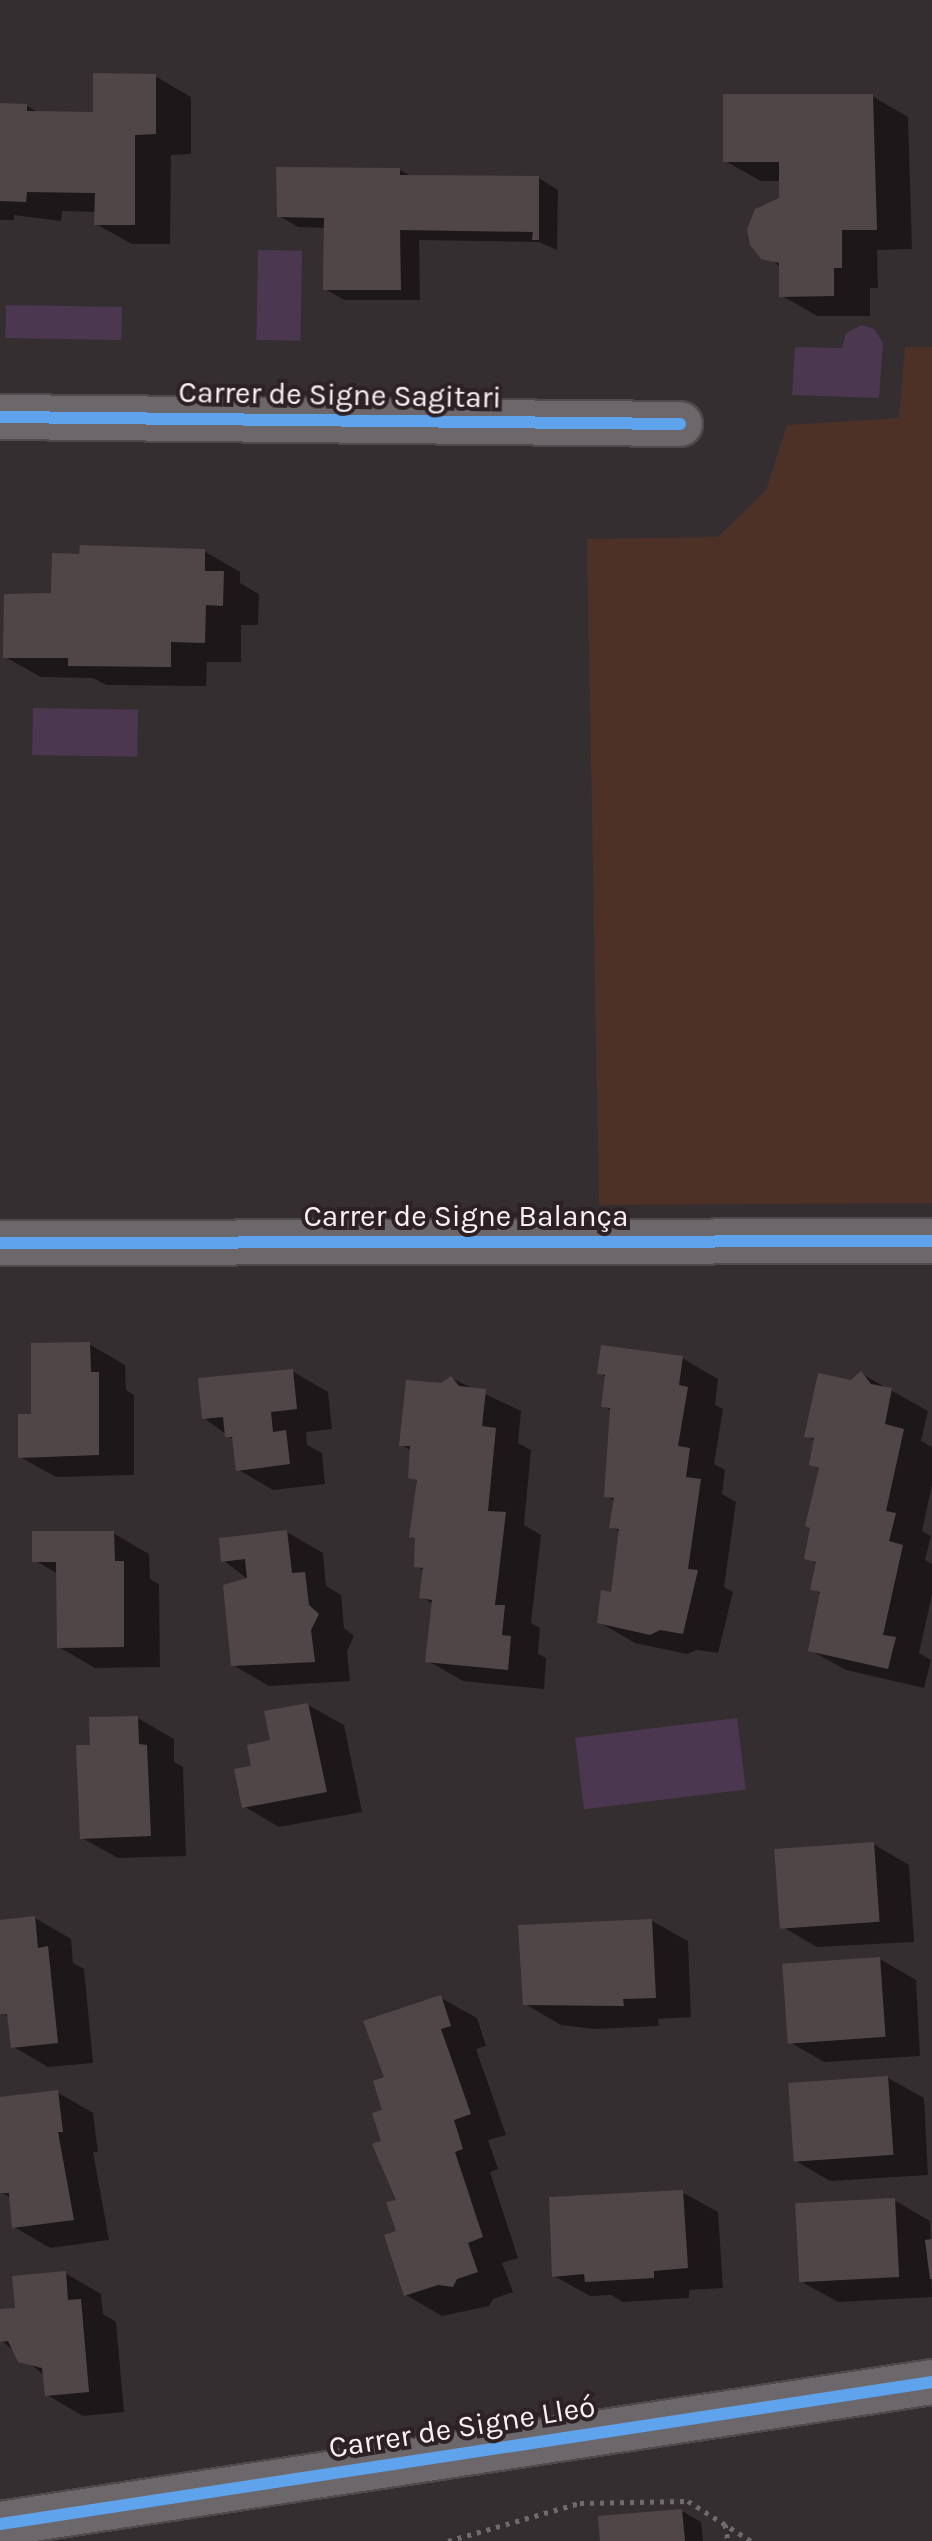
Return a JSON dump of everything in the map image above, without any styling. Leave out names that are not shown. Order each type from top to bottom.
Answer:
[{"type":"street","name":"Carrer de Signe Sagitari","points":[[0,417],[680,424]]},
{"type":"street","name":"Carrer de Signe Balança","points":[[0,1243],[928,1241]]},
{"type":"street","name":"Carrer de Signe Lleó","points":[[0,2524],[932,2382]]},
{"type":"path","points":[[448,2541],[580,2503],[688,2501],[751,2541]]},
{"type":"path","points":[[725,2523],[728,2541]]},
{"type":"shaded area","points":[[258,250],[302,251],[300,341],[256,340]]},
{"type":"shaded area","points":[[6,305],[122,307],[121,340],[5,338]]},
{"type":"shaded area","points":[[862,325],[874,329],[883,343],[879,398],[792,395],[795,347],[842,348],[846,333]]},
{"type":"shaded area","points":[[905,347],[932,347],[932,1203],[599,1205],[587,539],[718,537],[766,490],[787,425],[899,418]]},
{"type":"shaded area","points":[[33,708],[138,710],[137,757],[32,755]]},
{"type":"shaded area","points":[[737,1718],[746,1789],[584,1809],[575,1738]]},
{"type":"building","points":[[93,73],[156,74],[156,134],[135,135],[135,225],[94,225],[95,193],[27,192],[26,202],[0,201],[0,103],[27,104],[27,111],[93,112]]},
{"type":"building","points":[[723,94],[873,94],[877,230],[842,230],[842,268],[834,268],[834,296],[779,297],[779,263],[761,259],[750,245],[747,229],[755,209],[779,198],[779,162],[723,162]]},
{"type":"building","points":[[276,167],[400,168],[400,175],[539,176],[539,240],[532,240],[533,232],[400,230],[401,290],[323,290],[324,218],[277,217]]},
{"type":"building","points":[[80,545],[205,549],[205,571],[224,571],[223,606],[206,605],[205,643],[171,642],[171,667],[68,666],[68,658],[3,658],[4,594],[51,593],[52,553],[79,554]]},
{"type":"building","points":[[90,1342],[91,1372],[99,1372],[99,1455],[18,1458],[18,1414],[31,1414],[31,1343]]},
{"type":"building","points":[[601,1345],[683,1356],[679,1385],[688,1387],[678,1446],[690,1448],[686,1477],[701,1479],[688,1569],[698,1570],[683,1634],[660,1630],[650,1635],[597,1623],[601,1590],[611,1592],[619,1529],[609,1528],[614,1498],[604,1497],[610,1408],[601,1407],[605,1375],[597,1374]]},
{"type":"building","points":[[293,1369],[297,1409],[271,1412],[273,1432],[286,1430],[290,1464],[236,1471],[232,1437],[225,1437],[223,1417],[202,1419],[198,1378]]},
{"type":"building","points":[[861,1371],[871,1384],[892,1388],[885,1424],[904,1429],[886,1511],[896,1513],[889,1541],[903,1545],[883,1635],[896,1637],[888,1669],[808,1651],[820,1592],[810,1590],[816,1562],[804,1559],[810,1528],[805,1526],[819,1468],[809,1465],[814,1438],[804,1437],[818,1373],[851,1380]]},
{"type":"building","points":[[451,1376],[459,1386],[486,1389],[482,1426],[496,1428],[488,1511],[506,1512],[495,1605],[505,1605],[502,1635],[511,1636],[508,1670],[425,1662],[432,1600],[419,1598],[423,1568],[414,1567],[415,1538],[409,1537],[417,1480],[408,1478],[410,1446],[399,1446],[406,1380],[441,1383]]},
{"type":"building","points":[[287,1530],[292,1573],[305,1572],[309,1605],[319,1614],[311,1630],[315,1662],[231,1666],[223,1585],[247,1578],[245,1559],[221,1562],[219,1538]]},
{"type":"building","points":[[32,1531],[114,1531],[115,1561],[124,1561],[124,1647],[57,1648],[56,1562],[32,1562]]},
{"type":"building","points":[[308,1703],[327,1792],[242,1808],[234,1769],[251,1766],[247,1745],[270,1740],[264,1711]]},
{"type":"building","points":[[138,1716],[139,1744],[147,1745],[151,1836],[80,1839],[76,1745],[90,1745],[89,1717]]},
{"type":"building","points":[[874,1842],[880,1922],[780,1929],[774,1849]]},
{"type":"building","points":[[35,1916],[38,1948],[48,1946],[58,2043],[11,2048],[7,2014],[0,2014],[0,1920]]},
{"type":"building","points":[[652,1919],[656,1998],[623,1999],[624,2006],[523,2005],[518,1925]]},
{"type":"building","points":[[880,1957],[886,2037],[788,2044],[782,1964]]},
{"type":"building","points":[[441,1995],[451,2026],[441,2029],[471,2114],[454,2120],[463,2149],[455,2152],[483,2237],[468,2243],[478,2272],[457,2279],[453,2287],[438,2285],[404,2296],[384,2235],[396,2231],[386,2202],[396,2200],[372,2144],[381,2141],[372,2113],[382,2110],[373,2081],[384,2077],[363,2021]]},
{"type":"building","points":[[888,2076],[894,2155],[794,2162],[788,2083]]},
{"type":"building","points":[[58,2090],[63,2132],[58,2132],[74,2220],[12,2228],[9,2193],[0,2193],[0,2097]]},
{"type":"building","points":[[683,2190],[688,2268],[654,2271],[654,2278],[585,2282],[584,2274],[552,2277],[549,2197]]},
{"type":"building","points":[[895,2198],[899,2277],[799,2282],[795,2203]]},
{"type":"building","points":[[932,2239],[932,2279],[930,2279],[925,2240]]},
{"type":"building","points":[[66,2271],[68,2300],[81,2299],[89,2392],[45,2396],[42,2368],[18,2362],[8,2341],[0,2342],[0,2309],[15,2308],[12,2276]]},
{"type":"building","points":[[682,2509],[685,2541],[600,2541],[598,2516]]},
{"type":"cycle path","points":[[0,417],[680,424]]},
{"type":"cycle path","points":[[0,1243],[932,1241]]},
{"type":"cycle path","points":[[0,2524],[932,2382]]}]
